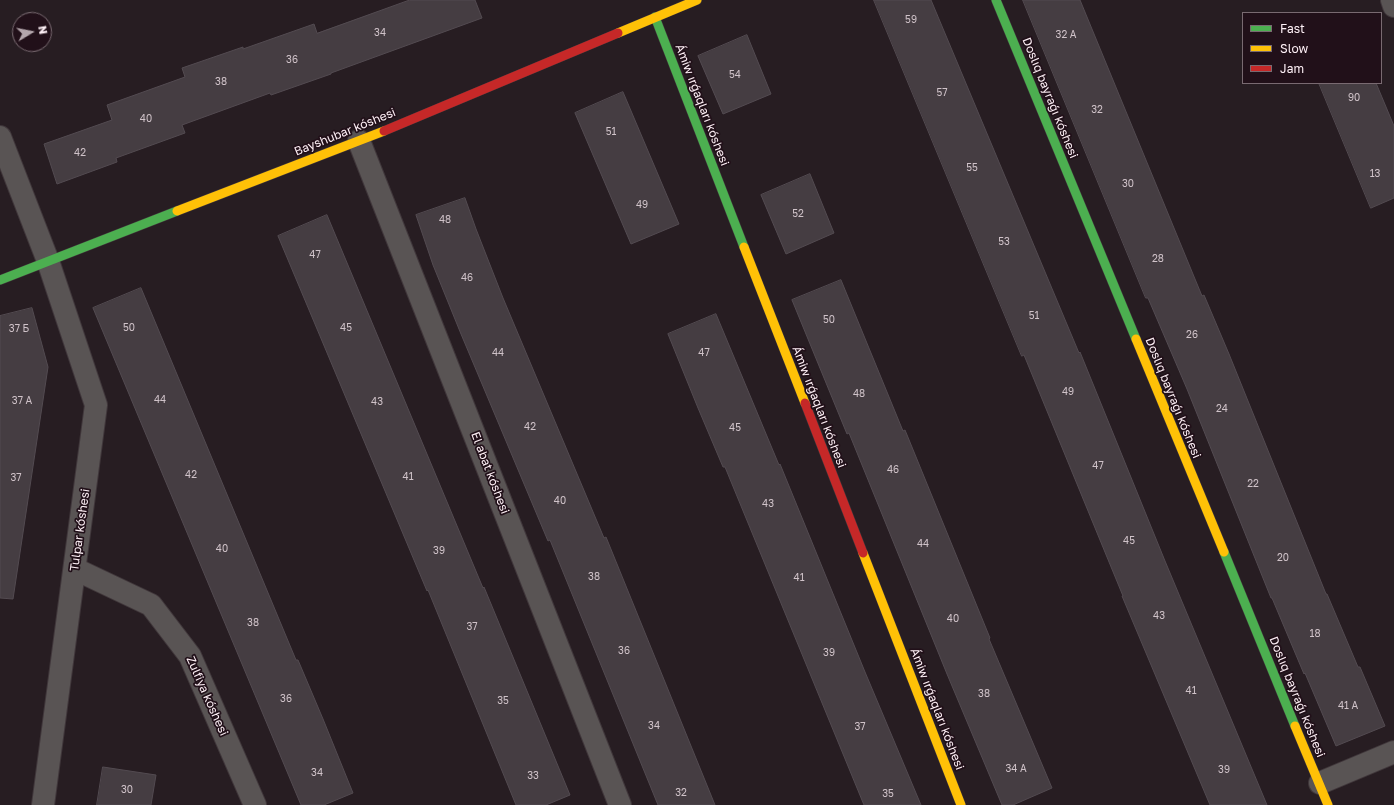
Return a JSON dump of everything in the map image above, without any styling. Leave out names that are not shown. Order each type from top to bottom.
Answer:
[{"type":"street","name":"Bayshubar kóshesi","points":[[0,280],[359,141],[697,0]]},
{"type":"street","name":"Doslıq bayraǵı kóshesi","points":[[996,0],[1328,805]]},
{"type":"street","points":[[1392,0],[1394,6]]},
{"type":"street","name":"Ámiw ırǵaqları kóshesi","points":[[655,17],[961,805]]},
{"type":"street","name":"Tulpar kóshesi","points":[[0,137],[48,261],[96,405],[43,805]]},
{"type":"street","name":"El abat kóshesi","points":[[359,141],[620,805]]},
{"type":"street","name":"Zulfiya kóshesi","points":[[75,569],[151,605],[173,633],[190,656],[255,805]]},
{"type":"street","points":[[1320,783],[1394,752]]},
{"type":"building","points":[[410,0],[475,0],[482,18],[331,74],[271,95],[270,93],[182,125],[185,133],[116,158],[117,162],[57,184],[44,144],[112,120],[107,105],[185,77],[182,68],[243,47],[243,49],[314,24],[317,33]]},
{"type":"building","points":[[874,0],[931,0],[1079,353],[1080,352],[1267,805],[1210,805],[1122,596],[1024,355],[1022,356]]},
{"type":"building","points":[[1023,0],[1080,0],[1202,296],[1204,295],[1229,354],[1326,594],[1358,667],[1360,667],[1385,726],[1336,746],[1271,598],[1187,389],[1148,298],[1146,298]]},
{"type":"building","points":[[747,35],[771,94],[723,114],[698,56]]},
{"type":"building","points":[[1319,84],[1376,84],[1394,126],[1394,198],[1371,208]]},
{"type":"building","points":[[623,92],[679,224],[631,244],[575,113]]},
{"type":"building","points":[[810,174],[834,233],[786,254],[761,195]]},
{"type":"building","points":[[465,198],[503,298],[604,538],[606,537],[715,805],[658,805],[550,540],[548,541],[461,334],[433,265],[416,215]]},
{"type":"building","points":[[327,215],[570,795],[546,805],[516,805],[428,590],[427,591],[278,236]]},
{"type":"building","points":[[841,280],[903,431],[905,430],[990,638],[989,639],[1052,788],[1013,805],[1002,805],[849,433],[847,434],[792,300]]},
{"type":"building","points":[[141,288],[353,793],[324,805],[301,805],[93,308]]},
{"type":"building","points":[[32,308],[48,367],[13,599],[0,598],[0,316]]},
{"type":"building","points":[[716,314],[779,465],[780,464],[921,805],[864,805],[725,467],[723,467],[698,408],[668,334]]},
{"type":"building","points":[[103,767],[156,775],[151,805],[97,805]]},
{"type":"traffic: fast","points":[[996,0],[1136,339]]},
{"type":"traffic: fast","points":[[655,17],[744,247]]},
{"type":"traffic: fast","points":[[0,280],[177,211]]},
{"type":"traffic: fast","points":[[1224,552],[1295,726]]},
{"type":"traffic: slow","points":[[618,33],[697,0]]},
{"type":"traffic: slow","points":[[177,211],[384,131]]},
{"type":"traffic: slow","points":[[744,247],[805,403]]},
{"type":"traffic: slow","points":[[1136,339],[1224,552]]},
{"type":"traffic: slow","points":[[863,553],[961,805]]},
{"type":"traffic: slow","points":[[1295,726],[1328,805]]},
{"type":"traffic: jam","points":[[384,131],[618,33]]},
{"type":"traffic: jam","points":[[805,403],[863,553]]}]
